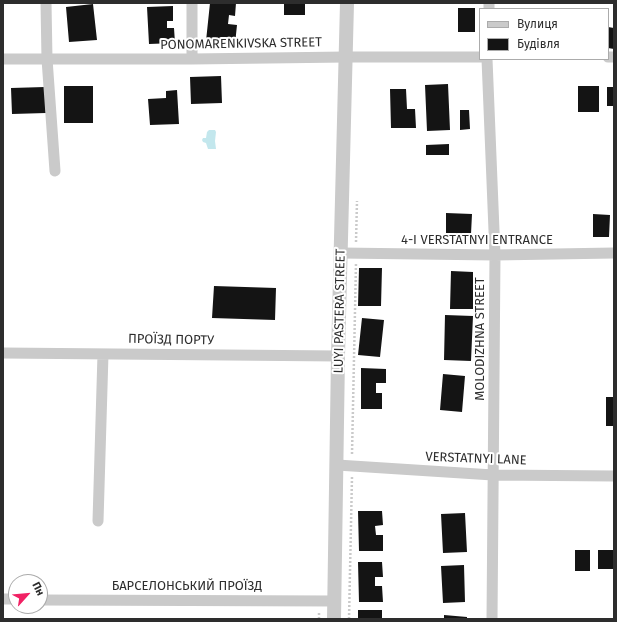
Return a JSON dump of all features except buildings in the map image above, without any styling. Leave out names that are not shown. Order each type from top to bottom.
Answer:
[{"type":"street","points":[[46,3],[47,59],[54,171]]},
{"type":"street","points":[[192,3],[192,59]]},
{"type":"street","name":"LUYI PASTERA STREET","points":[[334,619],[338,356],[347,3]]},
{"type":"street","name":"PONOMARENKIVSKA STREET","points":[[3,59],[479,57]]},
{"type":"street","name":"MOLODIZHNA STREET","points":[[487,60],[495,255],[492,619]]},
{"type":"street","name":"4-I VERSTATNYI ENTRANCE","points":[[341,253],[495,255],[614,253]]},
{"type":"street","name":"ПРОЇЗД ПОРТУ","points":[[3,352],[338,356]]},
{"type":"street","points":[[98,521],[103,354]]},
{"type":"street","name":"VERSTATNYI LANE","points":[[337,465],[494,475],[614,476]]},
{"type":"street","name":"БАРСЕЛОНСЬКИЙ ПРОЇЗД","points":[[48,600],[335,601]]},
{"type":"path","points":[[352,460],[357,198]]},
{"type":"path","points":[[350,619],[352,476]]},
{"type":"water","points":[[209,130],[215,130],[216,132],[216,149],[208,149],[206,143],[202,140],[203,138],[206,138]]}]
